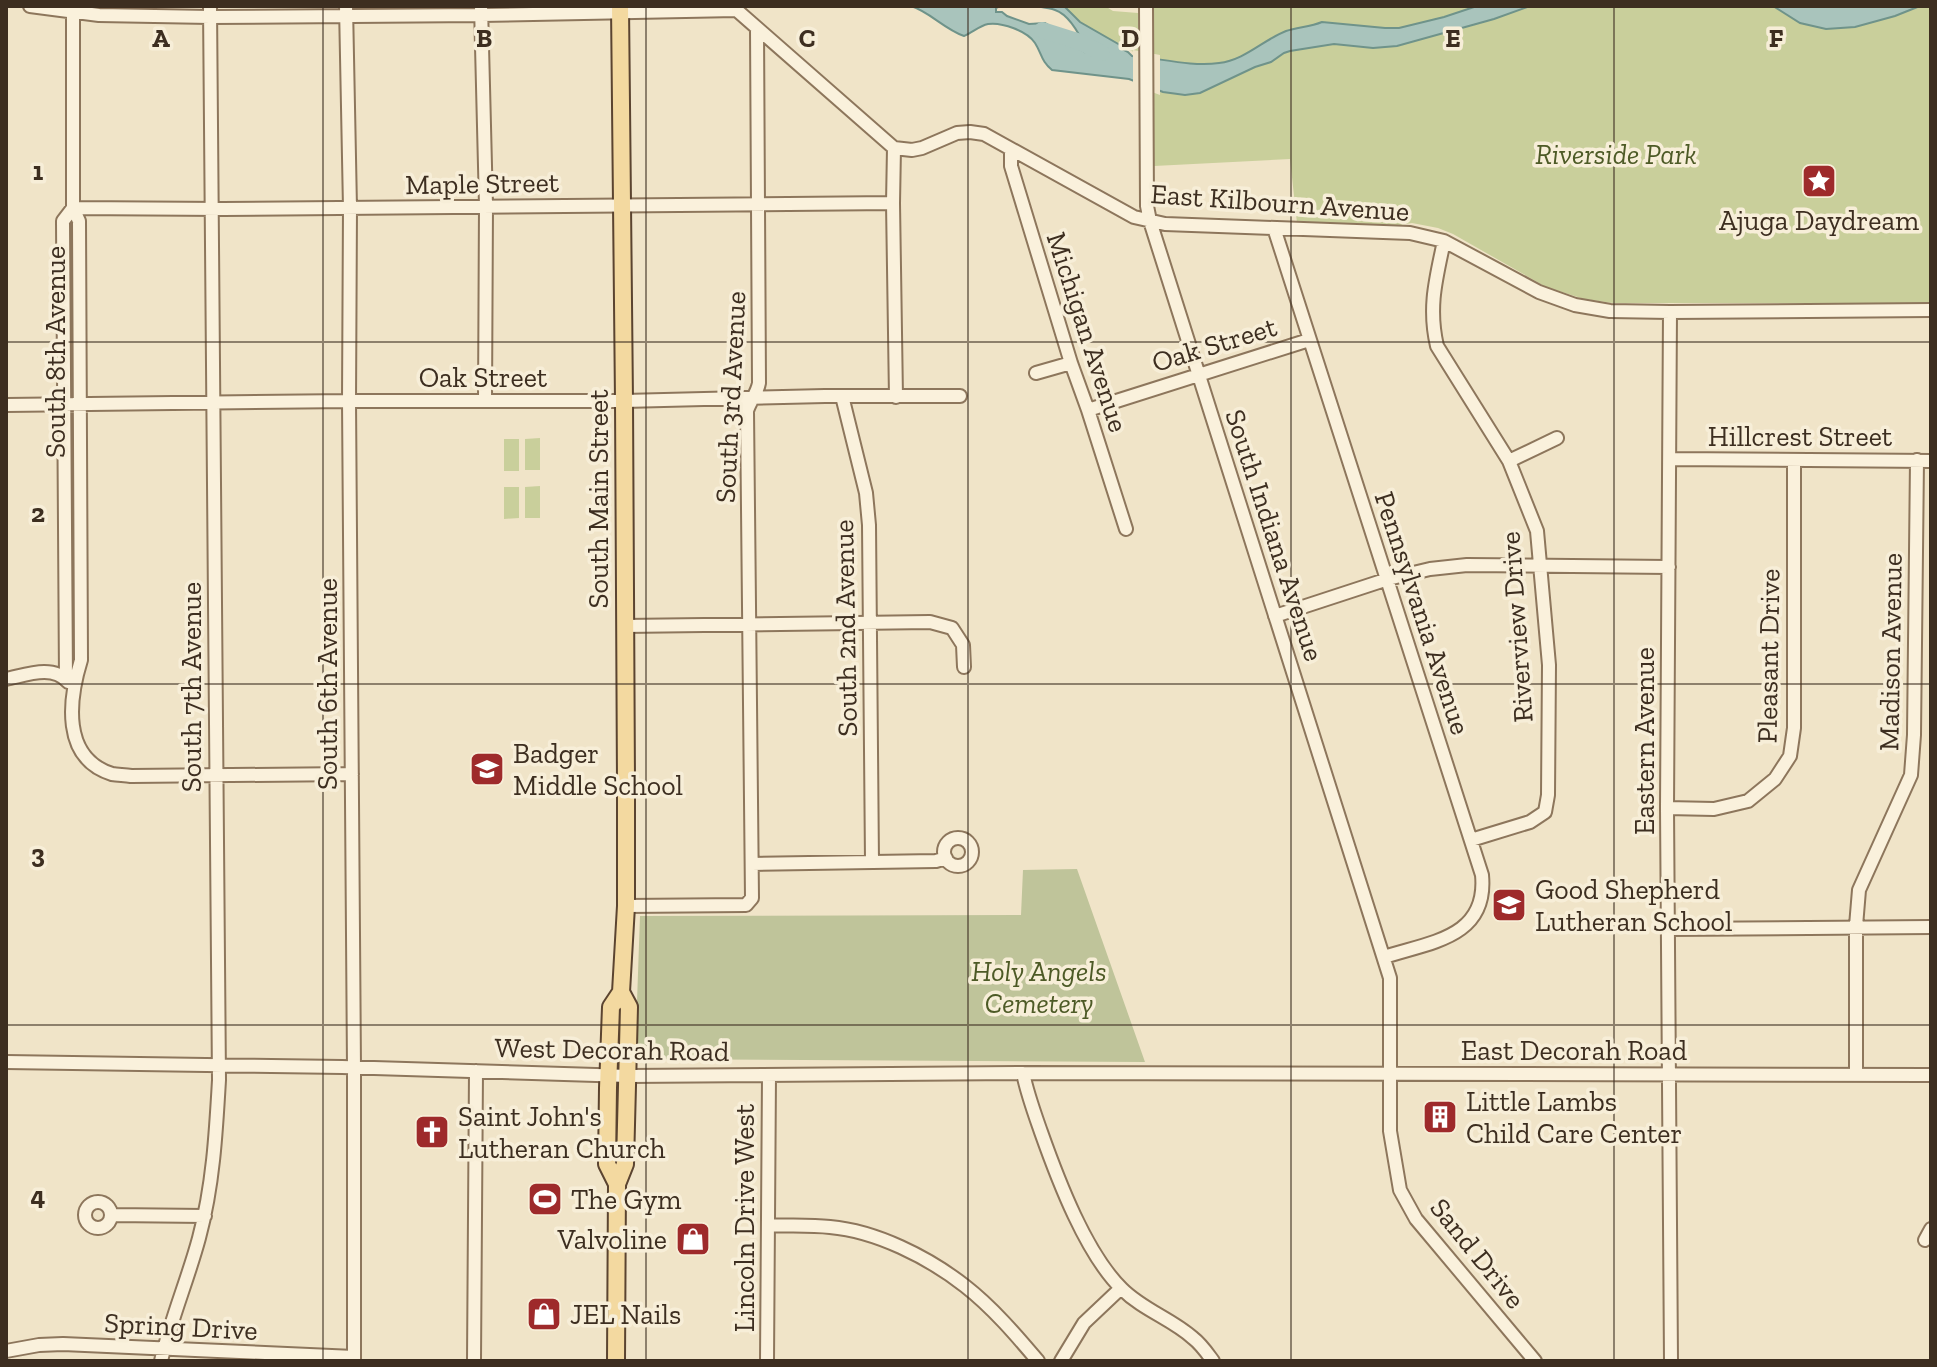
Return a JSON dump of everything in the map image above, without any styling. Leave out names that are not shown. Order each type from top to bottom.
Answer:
[{"type":"main road","name":"South Main Street","points":[[617,1184],[607,1164],[611,1007],[621,992],[626,906],[620,9]]},
{"type":"main road","name":"South Main Street","points":[[616,1361],[617,1184],[625,1164],[629,1007],[621,992]]},
{"type":"street","points":[[30,6],[73,9],[99,15],[210,11],[734,8],[894,148],[896,397]]},
{"type":"street","name":"South Indiana Avenue","points":[[1146,6],[1147,206],[1150,221],[1390,978],[1390,1074]]},
{"type":"street","name":"South 8th Avenue","points":[[70,684],[81,660],[79,221],[73,208],[73,9]]},
{"type":"street","points":[[481,10],[486,206],[485,401]]},
{"type":"street","name":"South 7th Avenue","points":[[163,1355],[205,1216],[216,1131],[210,11]]},
{"type":"street","name":"South 6th Avenue","points":[[346,11],[350,208],[354,1359]]},
{"type":"street","name":"South 3rd Avenue","points":[[626,906],[746,905],[752,898],[747,411],[759,383],[757,29]]},
{"type":"street","name":"East Kilbourn Avenue","points":[[894,148],[922,148],[957,133],[984,134],[1134,217],[1165,224],[1410,233],[1444,241],[1539,292],[1575,305],[1610,311],[1931,310]]},
{"type":"street","name":"Michigan Avenue","points":[[1011,149],[1011,166],[1126,529]]},
{"type":"street","name":"Maple Street","points":[[73,208],[893,203]]},
{"type":"street","name":"South 8th Avenue","points":[[70,684],[67,660],[63,221],[73,208]]},
{"type":"street","name":"Pennsylvania Avenue","points":[[1274,228],[1482,875],[1483,889],[1477,911],[1465,927],[1444,939],[1384,957]]},
{"type":"street","name":"Riverview Drive","points":[[1444,241],[1433,298],[1433,329],[1437,346],[1509,461],[1537,531],[1549,665],[1548,815],[1471,840]]},
{"type":"street","name":"Eastern Avenue","points":[[1670,312],[1667,808],[1671,1361]]},
{"type":"street","name":"Oak Street","points":[[1088,410],[1309,340]]},
{"type":"street","points":[[1036,373],[1071,363]]},
{"type":"street","name":"South 2nd Avenue","points":[[842,396],[866,493],[869,525],[872,862]]},
{"type":"street","name":"Oak Street","points":[[6,405],[960,396]]},
{"type":"street","points":[[1509,461],[1557,438]]},
{"type":"street","name":"Hillcrest Street","points":[[1670,459],[1924,461]]},
{"type":"street","name":"Pleasant Drive","points":[[1667,808],[1714,809],[1748,801],[1775,779],[1790,756],[1794,728],[1794,461]]},
{"type":"street","name":"Madison Avenue","points":[[1856,1074],[1856,926],[1859,890],[1911,775],[1924,461]]},
{"type":"street","points":[[1275,616],[1388,579],[1430,569],[1467,565],[1669,567]]},
{"type":"street","points":[[624,626],[930,622],[952,628],[963,645],[964,667]]},
{"type":"street","points":[[6,679],[55,672],[70,684],[76,740],[94,764],[111,773],[131,776],[352,774]]},
{"type":"street","points":[[752,864],[936,861],[946,858]]},
{"type":"street","points":[[1668,929],[1931,927]]},
{"type":"street","name":"West Decorah Road","points":[[6,1062],[628,1076],[1217,1075]]},
{"type":"street","points":[[474,1361],[476,1071]]},
{"type":"street","points":[[1023,1073],[1028,1096],[1057,1176],[1106,1272],[1152,1313],[1192,1337],[1213,1361]]},
{"type":"street","name":"Sand Drive","points":[[1390,1074],[1390,1131],[1400,1190],[1416,1219],[1535,1361]]},
{"type":"street","name":"East Decorah Road","points":[[1217,1075],[1931,1075]]},
{"type":"street","name":"Lincoln Drive West","points":[[767,1361],[769,1076]]},
{"type":"street","points":[[112,1215],[205,1216]]},
{"type":"street","points":[[768,1225],[832,1227],[885,1240],[923,1259],[965,1285],[1015,1333],[1038,1361]]},
{"type":"street","points":[[1061,1361],[1084,1323],[1121,1288]]},
{"type":"street","name":"Spring Drive","points":[[6,1351],[63,1344],[163,1355],[354,1359]]},
{"type":"green space","points":[[1049,6],[1105,6],[1113,11],[1138,13],[1139,54],[1104,40]]},
{"type":"green space","name":"Riverside Park","points":[[1153,6],[1931,6],[1931,303],[1613,303],[1584,299],[1546,287],[1438,228],[1412,223],[1394,226],[1297,223],[1290,159],[1154,166]]},
{"type":"green space","points":[[540,438],[540,470],[525,470],[525,439]]},
{"type":"green space","points":[[504,439],[519,439],[519,471],[504,471]]},
{"type":"green space","points":[[540,486],[540,518],[525,518],[525,487]]},
{"type":"green space","points":[[504,487],[519,487],[519,518],[504,519]]},
{"type":"green space","name":"Holy Angels Cemetery","points":[[1077,869],[1145,1062],[635,1059],[640,916],[1021,915],[1023,870]]},
{"type":"water","points":[[911,6],[1000,6],[996,12],[1029,24],[1045,23],[1085,52],[1070,21],[1055,10],[1035,6],[1065,7],[1080,22],[1120,45],[1132,56],[1208,64],[1237,58],[1286,31],[1322,22],[1399,28],[1477,6],[1530,6],[1397,46],[1373,48],[1334,44],[1290,51],[1200,93],[1185,95],[1163,92],[1129,79],[1052,70],[1035,43],[1014,28],[988,24],[964,36]]},
{"type":"water","points":[[1773,6],[1920,6],[1855,27],[1826,29],[1800,23]]},
{"type":"pier","points":[[1133,50],[1160,55],[1160,95],[1133,85]]},
{"type":"waterway","points":[[1042,30],[1102,53]]},
{"type":"place","name":"Ajuga Daydream","points":[[1819,181]]},
{"type":"place","name":"Badger Middle School","points":[[487,769]]},
{"type":"place","name":"Good Shepherd Lutheran School","points":[[1509,905]]},
{"type":"place","name":"Little Lambs Child Care Center","points":[[1440,1117]]},
{"type":"place","name":"Saint John's Lutheran Church","points":[[432,1132]]},
{"type":"place","name":"The Gym","points":[[545,1199]]},
{"type":"place","name":"Valvoline","points":[[693,1239]]},
{"type":"place","name":"JEL Nails","points":[[544,1314]]}]
